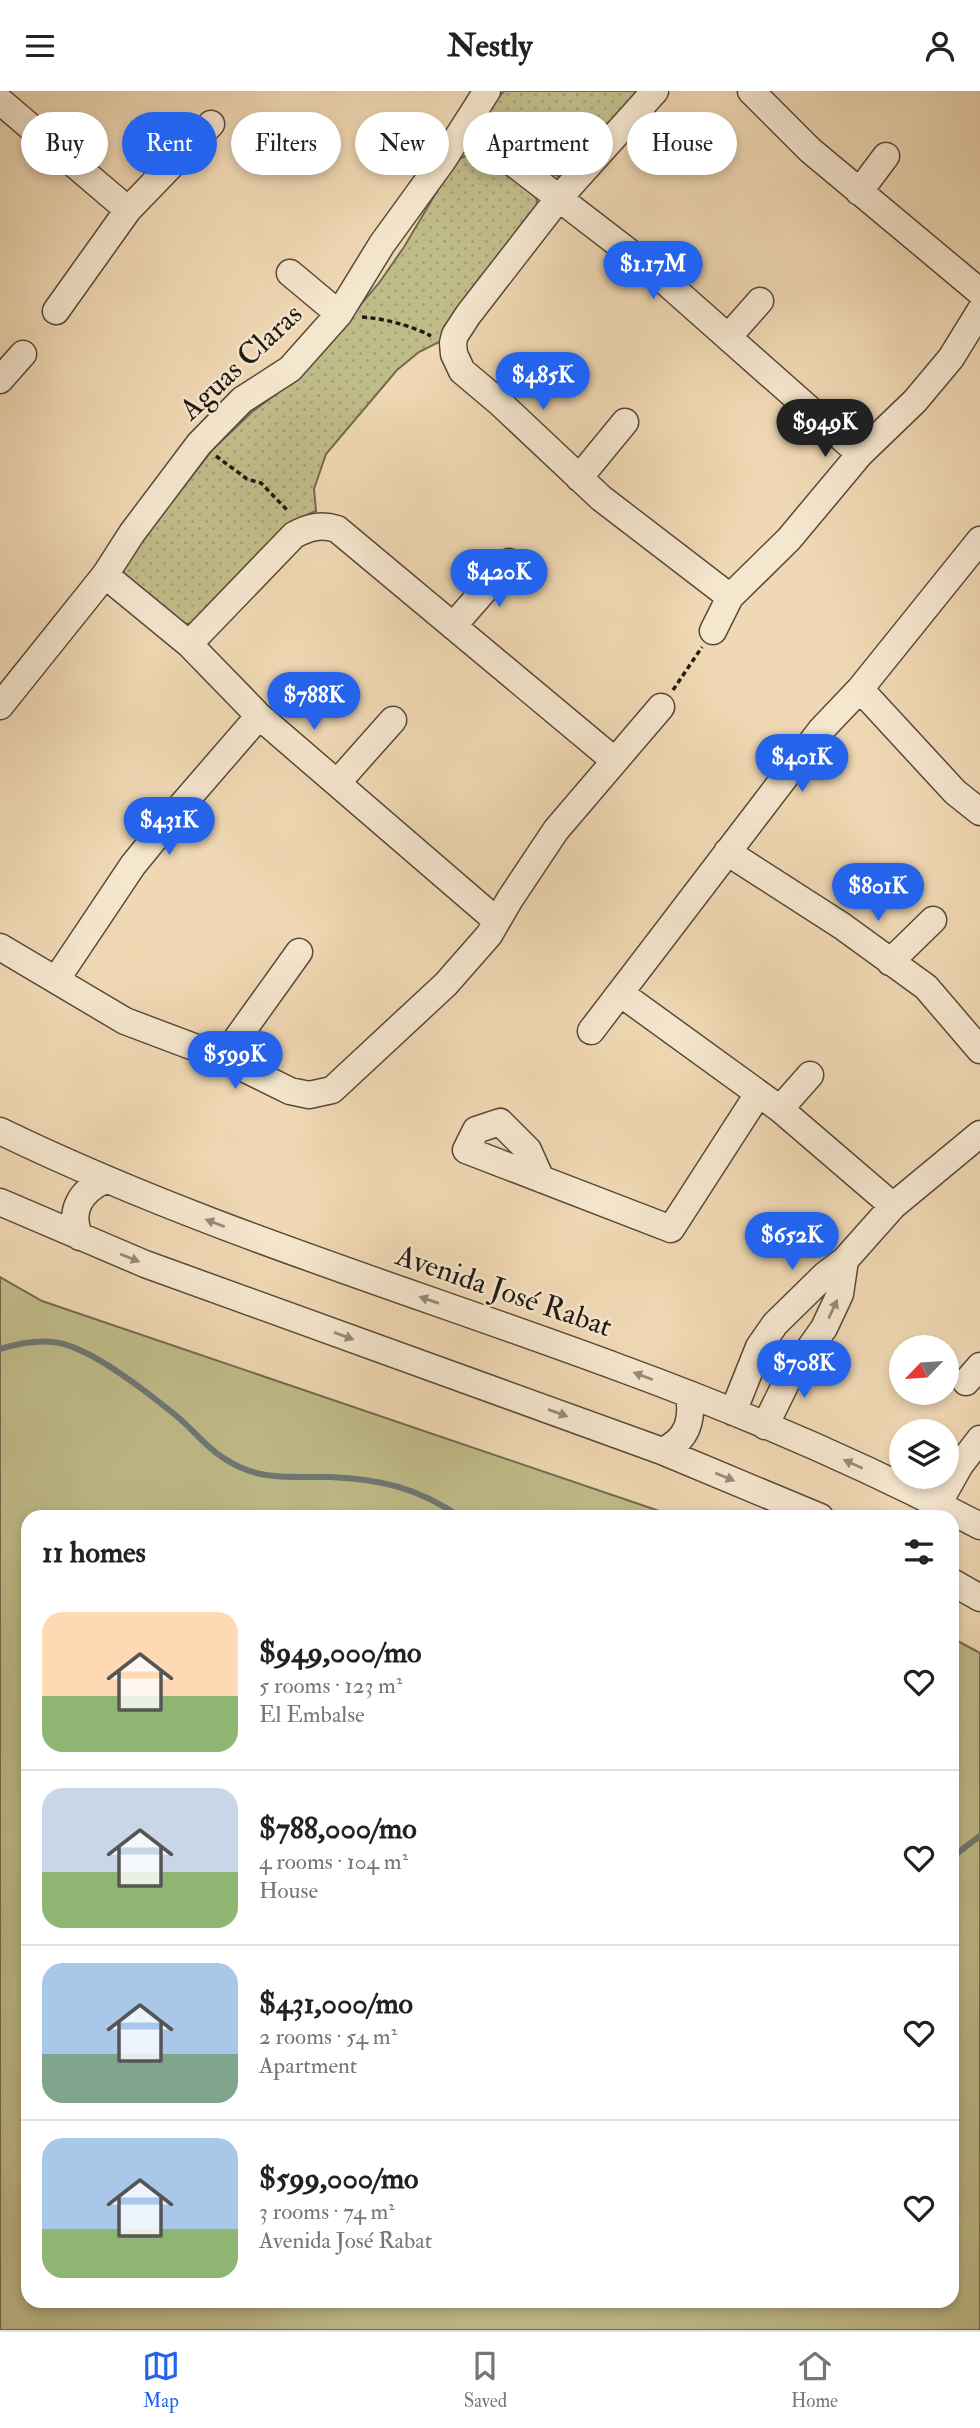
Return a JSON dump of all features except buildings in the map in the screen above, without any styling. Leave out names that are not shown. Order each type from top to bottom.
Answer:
[{"type":"street","name":"Aguas Claras","points":[[474,112],[487,91]]},
{"type":"street","points":[[655,91],[558,199],[468,315],[453,343],[458,365],[468,377],[601,498],[730,597]]},
{"type":"street","points":[[751,91],[810,150],[980,292]]},
{"type":"street","points":[[0,101],[128,210]]},
{"type":"street","name":"Aguas Claras","points":[[0,706],[105,575],[132,533],[199,444],[242,400],[290,369],[339,314],[382,244],[463,129]]},
{"type":"street","points":[[859,192],[886,156]]},
{"type":"street","points":[[57,311],[128,210],[162,175]]},
{"type":"street","points":[[527,175],[651,269],[860,454]]},
{"type":"street","points":[[290,273],[339,314]]},
{"type":"street","points":[[729,336],[760,301]]},
{"type":"street","points":[[713,631],[730,597],[789,539],[860,454],[915,401],[951,358],[980,311]]},
{"type":"street","points":[[0,380],[23,354]]},
{"type":"street","points":[[579,478],[625,422]]},
{"type":"street","points":[[189,644],[294,535],[304,529],[325,525],[337,529],[615,761]]},
{"type":"street","points":[[591,1031],[821,730],[860,688],[979,544]]},
{"type":"street","points":[[453,626],[509,562]]},
{"type":"street","points":[[105,575],[189,644],[259,716],[497,921]]},
{"type":"street","points":[[860,688],[956,792],[980,812]]},
{"type":"street","points":[[0,947],[125,1021],[223,1058],[290,1091],[309,1095],[332,1090],[446,983],[489,935],[556,830],[661,707]]},
{"type":"street","points":[[56,980],[133,865],[181,804],[259,716]]},
{"type":"street","points":[[337,783],[394,720]]},
{"type":"street","points":[[727,852],[842,926],[926,987],[980,1050]]},
{"type":"street","points":[[890,962],[933,920]]},
{"type":"street","points":[[223,1058],[299,952]]},
{"type":"street","points":[[620,993],[780,1109],[893,1206]]},
{"type":"street","points":[[780,1109],[810,1075]]},
{"type":"street","points":[[541,1179],[671,1229],[758,1094]]},
{"type":"street","name":"Avenida José Rabat","points":[[0,1131],[105,1180],[241,1233],[689,1394],[876,1474],[949,1510]]},
{"type":"street","points":[[733,1412],[759,1347],[775,1324],[806,1291],[845,1260],[893,1206],[974,1147]]},
{"type":"street","points":[[80,1237],[75,1220],[78,1202],[90,1188],[105,1180]]},
{"type":"street","points":[[0,1202],[198,1284],[662,1451],[803,1510]]},
{"type":"street","points":[[765,1426],[788,1379],[824,1328],[840,1294],[845,1260]]},
{"type":"street","points":[[662,1451],[676,1444],[689,1426],[689,1394]]},
{"type":"street","points":[[938,1504],[960,1465],[980,1439]]},
{"type":"street","name":"Avenida José Rabat","points":[[959,1516],[980,1527]]},
{"type":"street","points":[[959,1586],[980,1598]]},
{"type":"path","points":[[339,314],[405,325],[453,343]]},
{"type":"path","points":[[199,444],[247,479],[261,483],[304,529]]},
{"type":"path","points":[[661,707],[713,631]]},
{"type":"shaded area","points":[[504,91],[649,91],[613,126],[613,112],[489,112]]},
{"type":"shaded area","points":[[463,157],[463,175],[514,175],[536,192],[538,219],[449,337],[419,352],[397,370],[326,454],[314,489],[316,511],[300,519],[268,544],[197,622],[181,625],[123,573],[129,557],[213,449],[252,412],[300,376],[379,283],[449,175],[455,161]]},
{"type":"shaded area","points":[[0,1277],[42,1301],[656,1510],[21,1510],[21,2308],[959,2308],[959,1642],[980,1653],[980,2330],[0,2330]]},
{"type":"waterway","points":[[0,1349],[26,1343],[52,1342],[83,1351],[119,1372],[152,1397],[216,1453],[248,1471],[274,1476],[348,1478],[382,1483],[414,1492],[450,1510]]},
{"type":"waterway","points":[[959,1852],[980,1836]]}]
